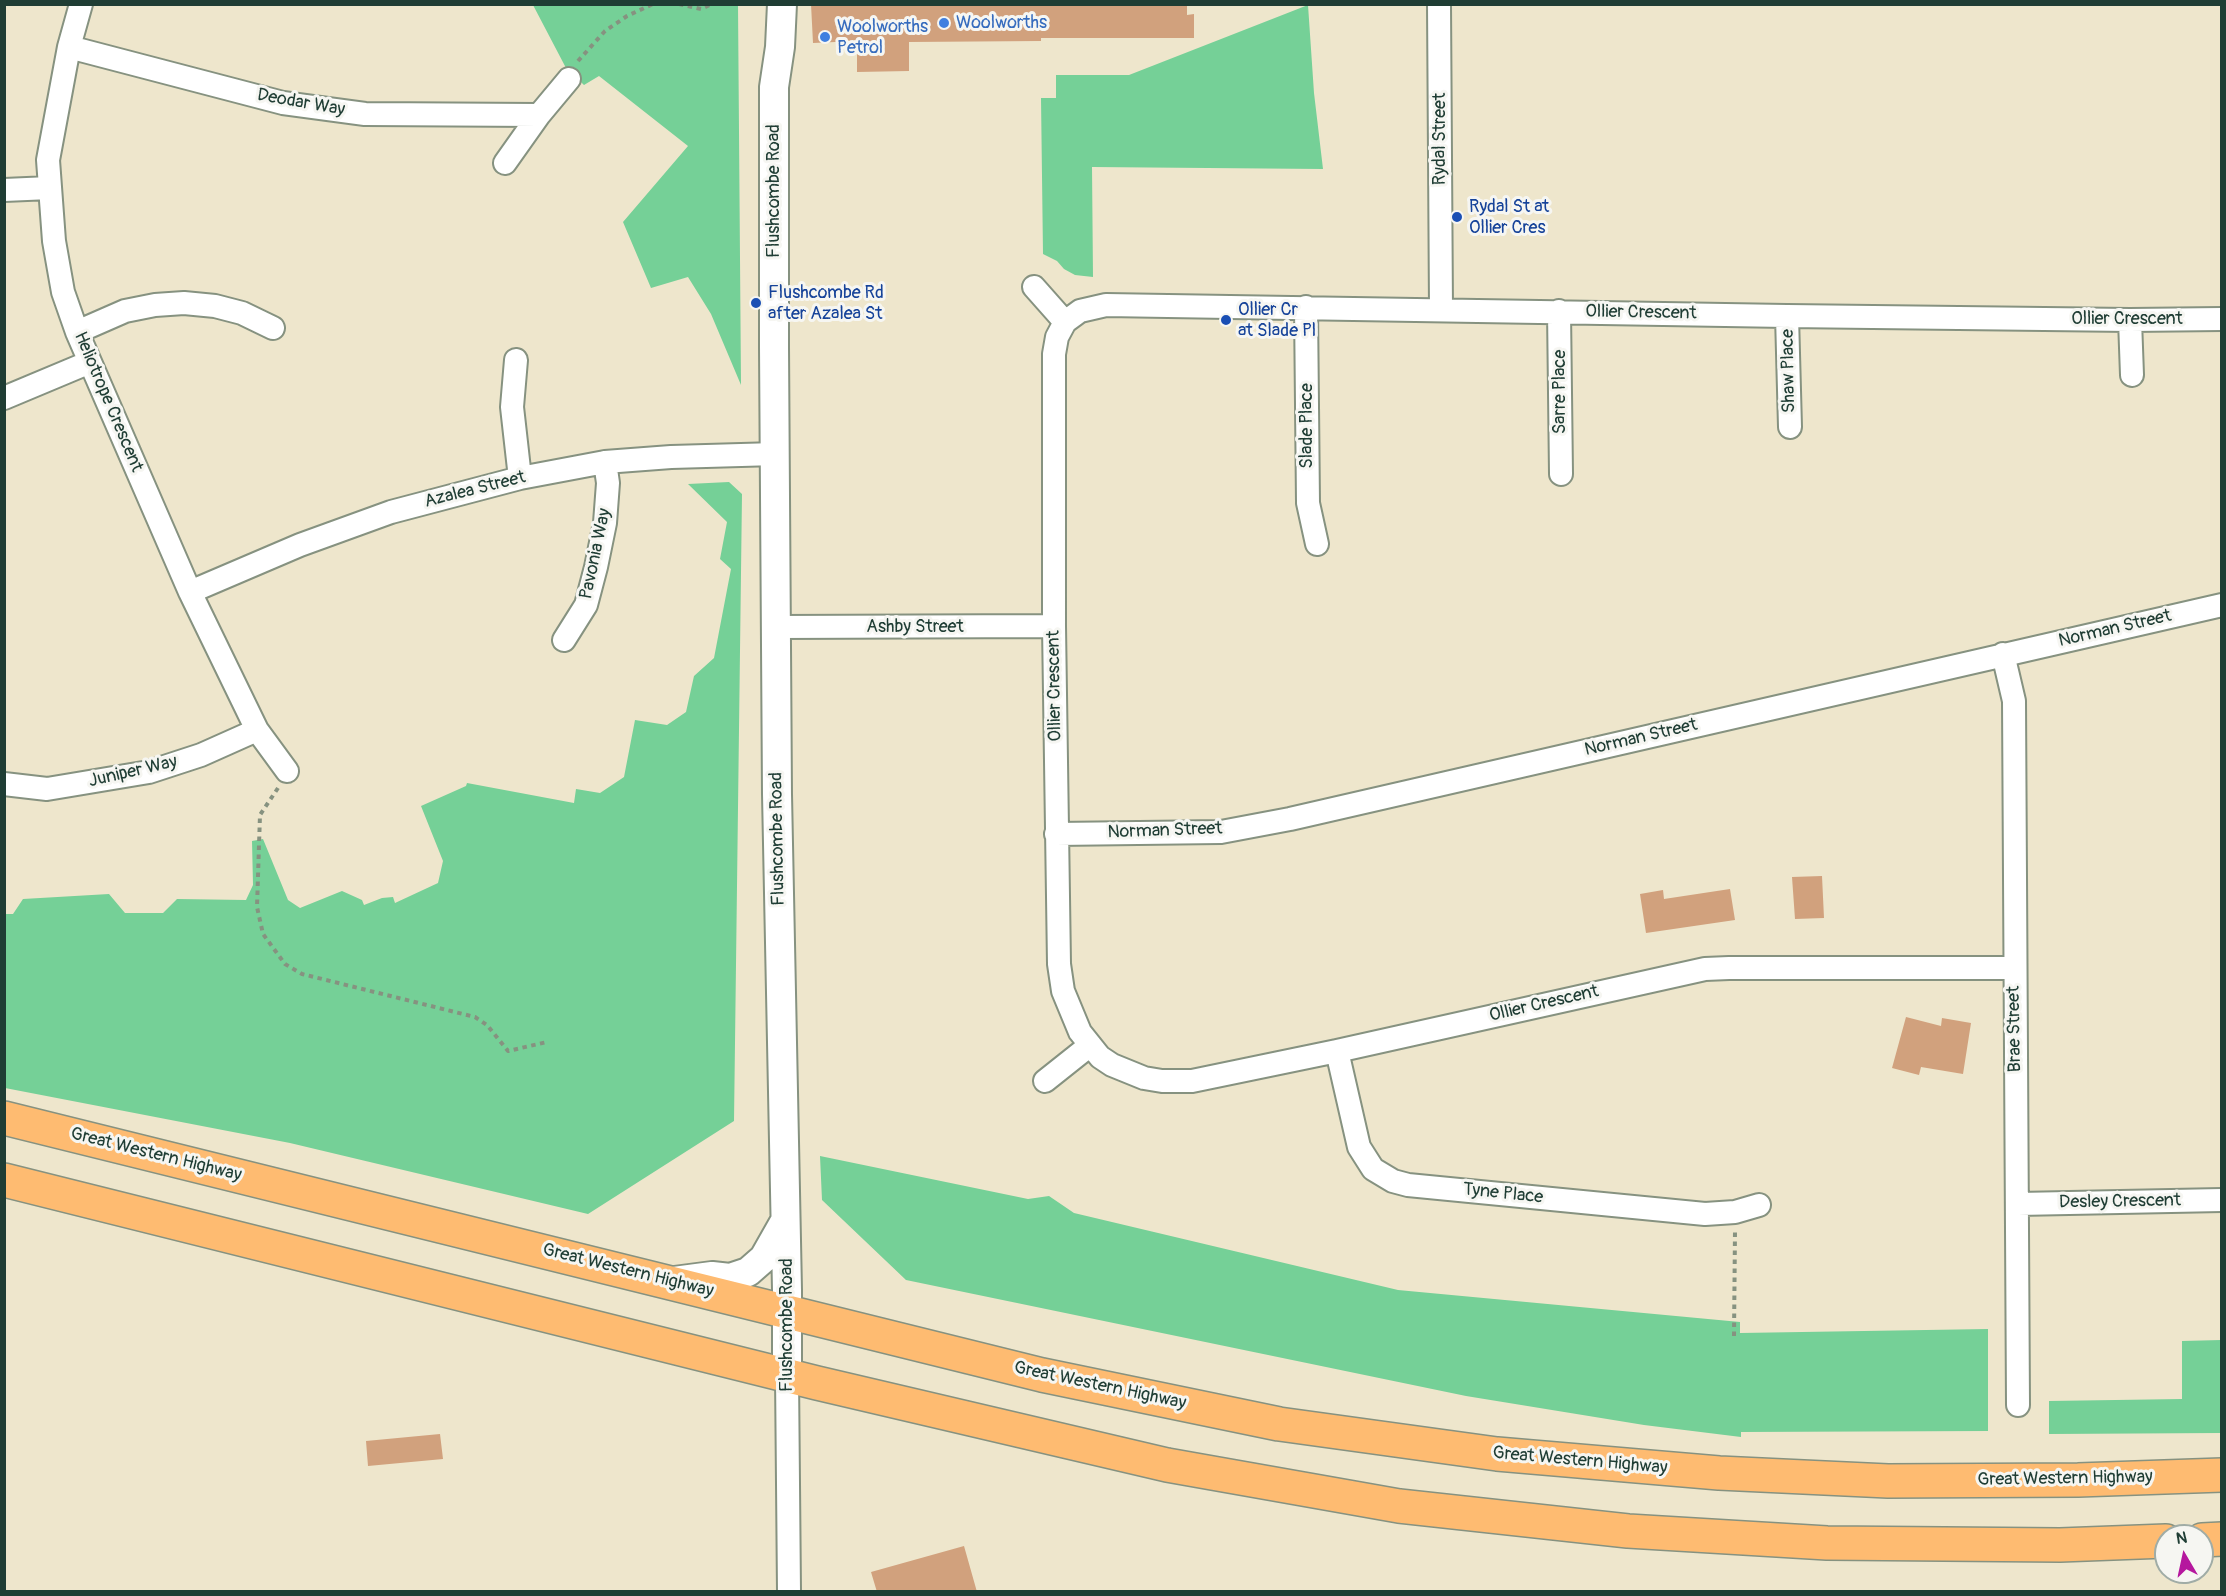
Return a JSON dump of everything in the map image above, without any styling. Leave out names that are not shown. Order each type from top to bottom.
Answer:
[{"type":"highway","name":"Great Western Highway","points":[[4,1118],[1042,1375],[1268,1421],[1497,1454],[1719,1473],[1888,1481],[2078,1480],[2222,1475]]},
{"type":"highway","points":[[4,1180],[787,1376],[1167,1466],[1398,1506],[1628,1531],[1827,1543],[2060,1545],[2154,1541]]},
{"type":"street","name":"Heliotrope Crescent","points":[[81,4],[69,47],[48,159],[54,241],[63,292],[77,332],[190,592],[257,730],[287,771]]},
{"type":"street","name":"Flushcombe Road","points":[[764,4],[766,46],[774,87]]},
{"type":"street","name":"Flushcombe Road","points":[[782,4],[780,47],[774,87],[776,627],[786,1219],[789,1592]]},
{"type":"street","name":"Rydal Street","points":[[1439,4],[1441,309]]},
{"type":"street","name":"Deodar Way","points":[[69,47],[283,103],[365,114],[539,115]]},
{"type":"street","points":[[505,163],[539,115],[569,79]]},
{"type":"street","points":[[4,190],[50,188]]},
{"type":"street","points":[[1034,287],[1065,322]]},
{"type":"street","points":[[77,332],[125,311],[155,305],[184,303],[215,306],[242,313],[273,328]]},
{"type":"street","name":"Ollier Crescent","points":[[2014,968],[1706,969],[1205,1078],[1177,1082],[1144,1078],[1112,1065],[1089,1046],[1073,1019],[1060,978],[1054,626],[1054,354],[1057,337],[1065,322],[1080,311],[1106,305],[1787,316],[2222,319]]},
{"type":"street","name":"Slade Place","points":[[1306,308],[1308,503],[1317,544]]},
{"type":"street","name":"Sarre Place","points":[[1559,311],[1561,474]]},
{"type":"street","name":"Shaw Place","points":[[1787,316],[1790,427]]},
{"type":"street","points":[[2130,320],[2132,375]]},
{"type":"street","points":[[516,360],[512,406],[520,478]]},
{"type":"street","points":[[4,398],[90,362]]},
{"type":"street","name":"Azalea Street","points":[[190,592],[300,545],[391,512],[520,478],[605,462],[776,454]]},
{"type":"street","name":"Pavonia Way","points":[[564,640],[586,605],[596,567],[605,523],[608,483],[605,462]]},
{"type":"street","name":"Norman Street","points":[[1056,834],[1221,832],[1290,819],[2222,605]]},
{"type":"street","name":"Ashby Street","points":[[776,627],[1054,626]]},
{"type":"street","name":"Brae Street","points":[[2003,654],[2013,701],[2018,1405]]},
{"type":"street","name":"Juniper Way","points":[[6,777],[47,789],[149,772],[201,755],[257,730]]},
{"type":"street","points":[[1045,1081],[1089,1046]]},
{"type":"street","name":"Tyne Place","points":[[1337,1051],[1359,1147],[1373,1168],[1393,1181],[1408,1185],[1705,1214],[1735,1212],[1759,1205]]},
{"type":"street","name":"Desley Crescent","points":[[2018,1204],[2222,1200]]},
{"type":"street","points":[[668,1281],[712,1276],[730,1278],[748,1272],[764,1257],[786,1219]]},
{"type":"path","points":[[569,79],[575,65],[605,31],[627,16],[653,4]]},
{"type":"path","points":[[679,4],[701,9],[712,4]]},
{"type":"path","points":[[287,771],[275,795],[260,815],[257,907],[263,934],[285,964],[302,974],[475,1017],[487,1025],[508,1052],[547,1042]]},
{"type":"path","points":[[1734,1336],[1735,1212]]},
{"type":"green space","points":[[533,5],[738,5],[741,385],[711,314],[688,277],[651,288],[623,222],[688,146],[599,76],[584,85],[566,68]]},
{"type":"green space","points":[[1308,5],[1314,93],[1323,169],[1092,167],[1093,277],[1075,275],[1064,269],[1057,261],[1043,254],[1041,98],[1056,98],[1056,75],[1129,75]]},
{"type":"green space","points":[[729,482],[742,494],[734,1121],[588,1214],[290,1143],[5,1088],[5,914],[13,914],[23,899],[109,894],[125,913],[163,913],[177,899],[246,900],[253,885],[252,841],[263,839],[288,900],[300,908],[342,891],[362,900],[364,905],[382,898],[393,897],[395,903],[438,883],[443,861],[421,806],[466,786],[467,783],[574,803],[576,789],[600,793],[624,777],[635,720],[667,725],[686,712],[694,676],[714,658],[731,569],[720,559],[727,522],[688,484]]},
{"type":"green space","points":[[820,1156],[1028,1199],[1049,1196],[1074,1213],[1398,1290],[1740,1322],[1740,1333],[1988,1329],[1988,1431],[1741,1432],[1741,1437],[1644,1425],[1466,1396],[906,1280],[822,1200]]},
{"type":"green space","points":[[2221,1340],[2221,1433],[2049,1434],[2049,1401],[2182,1399],[2182,1341]]},
{"type":"building","points":[[811,4],[1187,4],[1187,15],[1194,14],[1194,38],[1041,38],[1041,41],[909,42],[909,71],[857,72],[857,41],[813,43]]},
{"type":"building","points":[[1822,876],[1824,918],[1795,919],[1792,877]]},
{"type":"building","points":[[1730,889],[1735,920],[1646,933],[1640,894],[1663,890],[1664,899]]},
{"type":"building","points":[[1906,1017],[1941,1026],[1942,1018],[1971,1023],[1963,1074],[1921,1067],[1919,1075],[1892,1068]]},
{"type":"building","points":[[440,1434],[443,1459],[368,1466],[366,1441]]},
{"type":"building","points":[[964,1546],[977,1592],[877,1592],[871,1572]]},
{"type":"place","name":"Woolworths","points":[[944,23]]},
{"type":"place","name":"Woolworths Petrol","points":[[825,37]]},
{"type":"place","name":"Rydal St at Ollier Cres","points":[[1457,217]]},
{"type":"place","name":"Flushcombe Rd after Azalea St","points":[[756,303]]},
{"type":"place","name":"Ollier Cr at Slade Pl","points":[[1226,320]]}]
